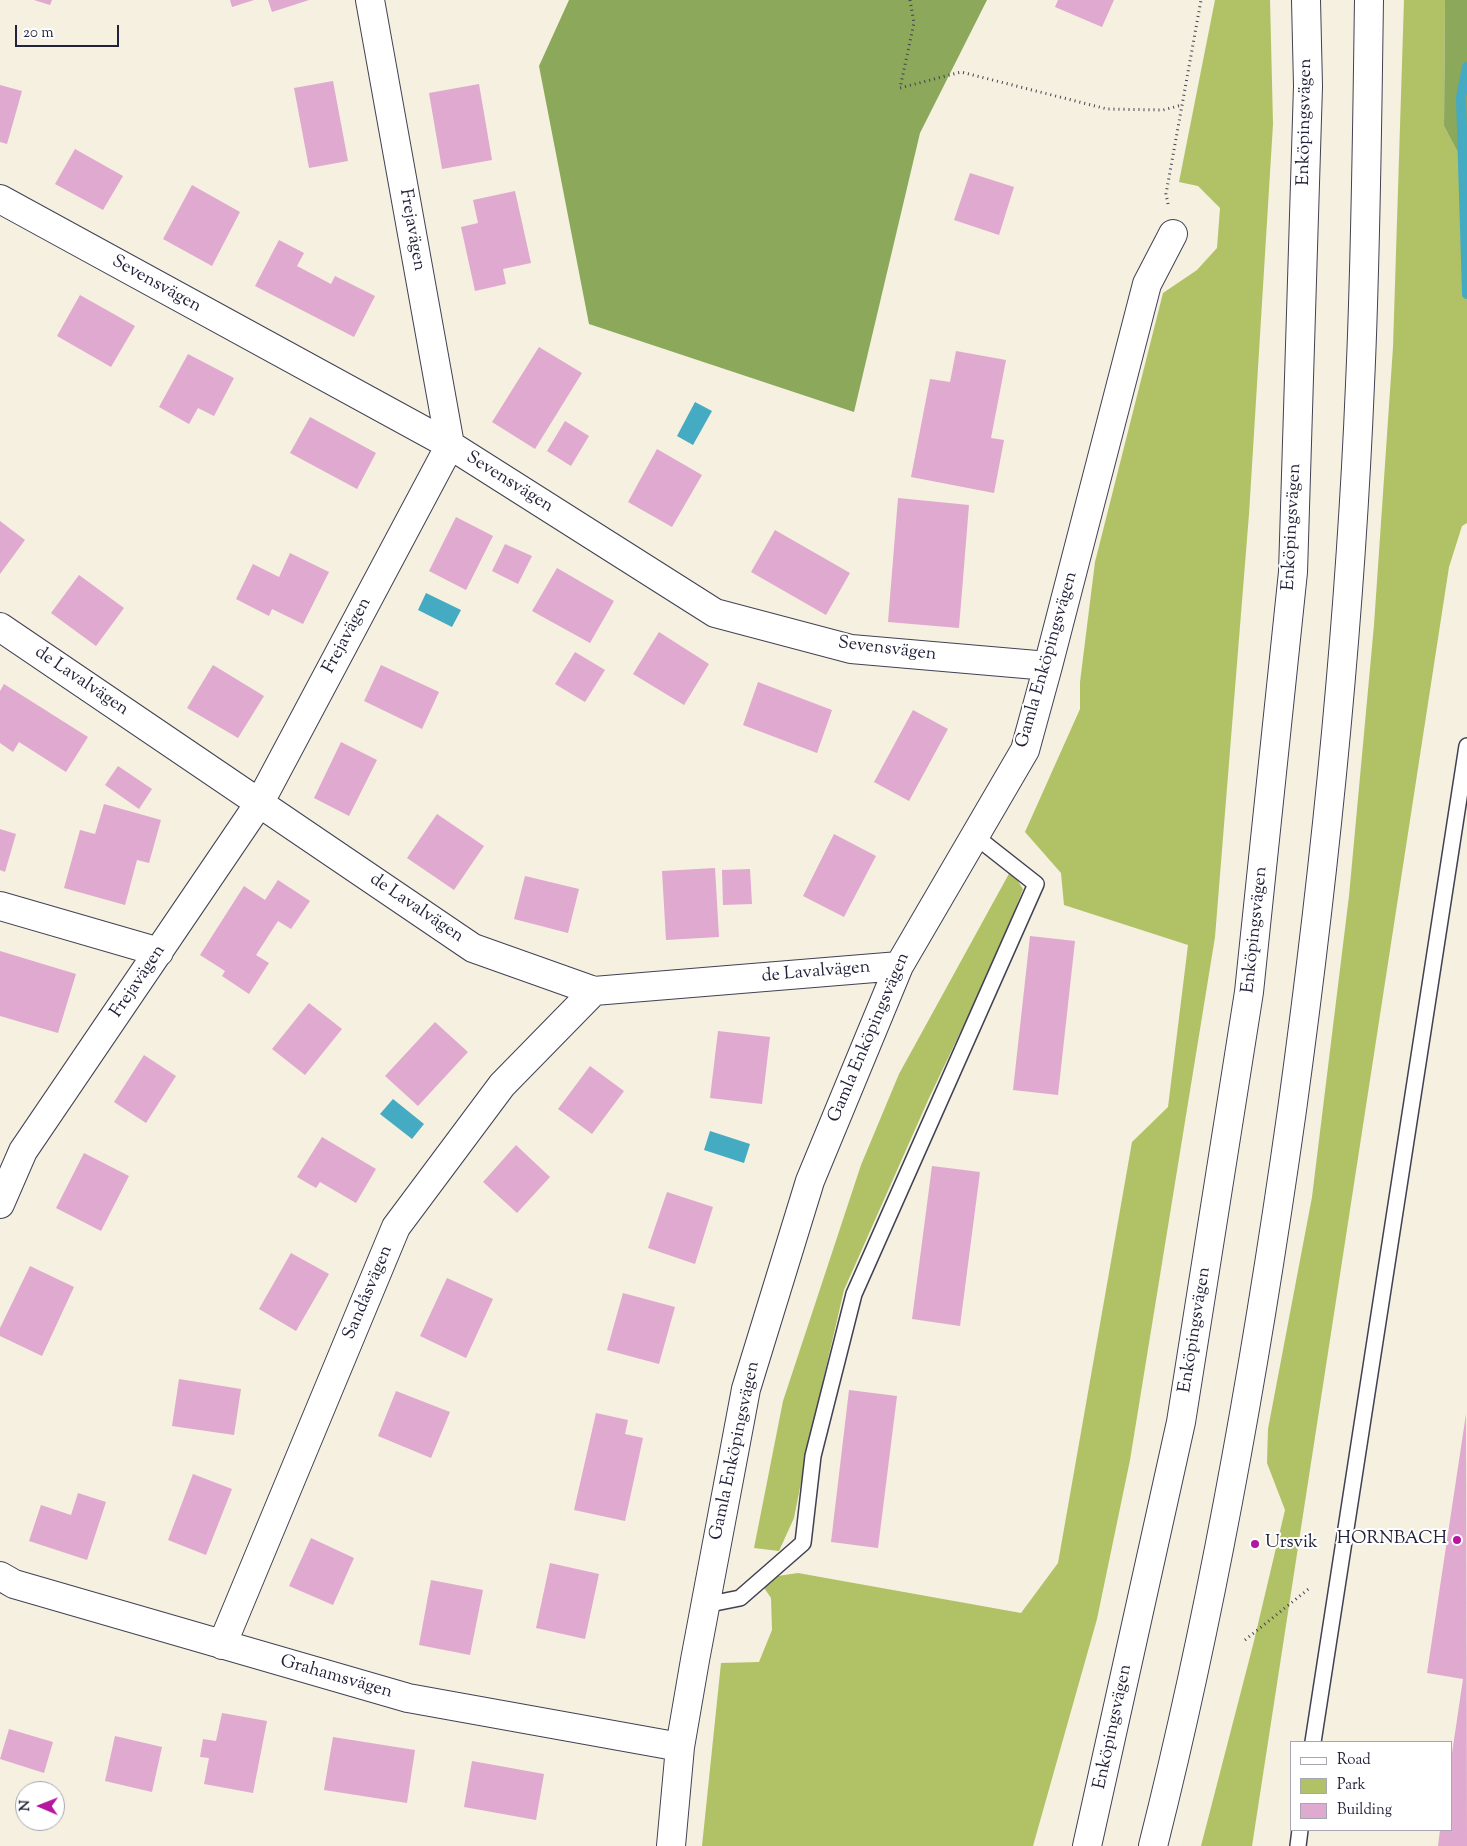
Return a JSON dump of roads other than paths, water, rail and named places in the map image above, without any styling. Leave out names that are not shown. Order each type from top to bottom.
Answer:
[{"type":"street","name":"Frejavägen","points":[[0,1204],[23,1152],[260,802],[450,445],[370,0]]},
{"type":"street","name":"Enköpingsvägen","points":[[1087,1846],[1181,1422],[1249,992],[1293,572],[1308,86],[1306,0]]},
{"type":"street","points":[[1153,1846],[1203,1627],[1238,1453],[1271,1262],[1305,1017],[1328,822],[1348,585],[1360,388],[1366,207],[1369,0]]},
{"type":"street","name":"Sevensvägen","points":[[0,199],[450,445],[715,613],[851,649],[1048,666]]},
{"type":"street","name":"Gamla Enköpingsvägen","points":[[670,1846],[680,1747],[705,1605],[751,1370],[810,1181],[899,966],[1025,750],[1147,284],[1173,234]]},
{"type":"street","name":"de Lavalvägen","points":[[0,627],[473,948],[594,991],[899,966]]},
{"type":"street","points":[[0,906],[160,952]]},
{"type":"street","name":"Sandåsvägen","points":[[222,1645],[396,1227],[502,1085],[594,991]]},
{"type":"street","name":"Grahamsvägen","points":[[0,1576],[14,1584],[408,1698],[680,1747]]},
{"type":"street","points":[[1075,1846],[1100,1790]]},
{"type":"lane","points":[[1313,1741],[1467,746]]},
{"type":"lane","points":[[705,1605],[740,1598],[804,1543],[813,1456],[854,1294],[1036,884],[974,836]]},
{"type":"lane","points":[[1298,1846],[1300,1831]]},
{"type":"water","points":[[695,402],[712,411],[693,445],[677,436]]},
{"type":"water","points":[[426,593],[461,610],[452,627],[418,610]]},
{"type":"water","points":[[393,1099],[424,1124],[412,1139],[380,1114]]},
{"type":"water","points":[[710,1131],[750,1144],[744,1163],[704,1150]]},
{"type":"waterway","points":[[1467,67],[1461,97],[1467,294]]},
{"type":"place","name":"HORNBACH","points":[[1457,1540]]},
{"type":"place","name":"Ursvik","points":[[1255,1544]]}]
